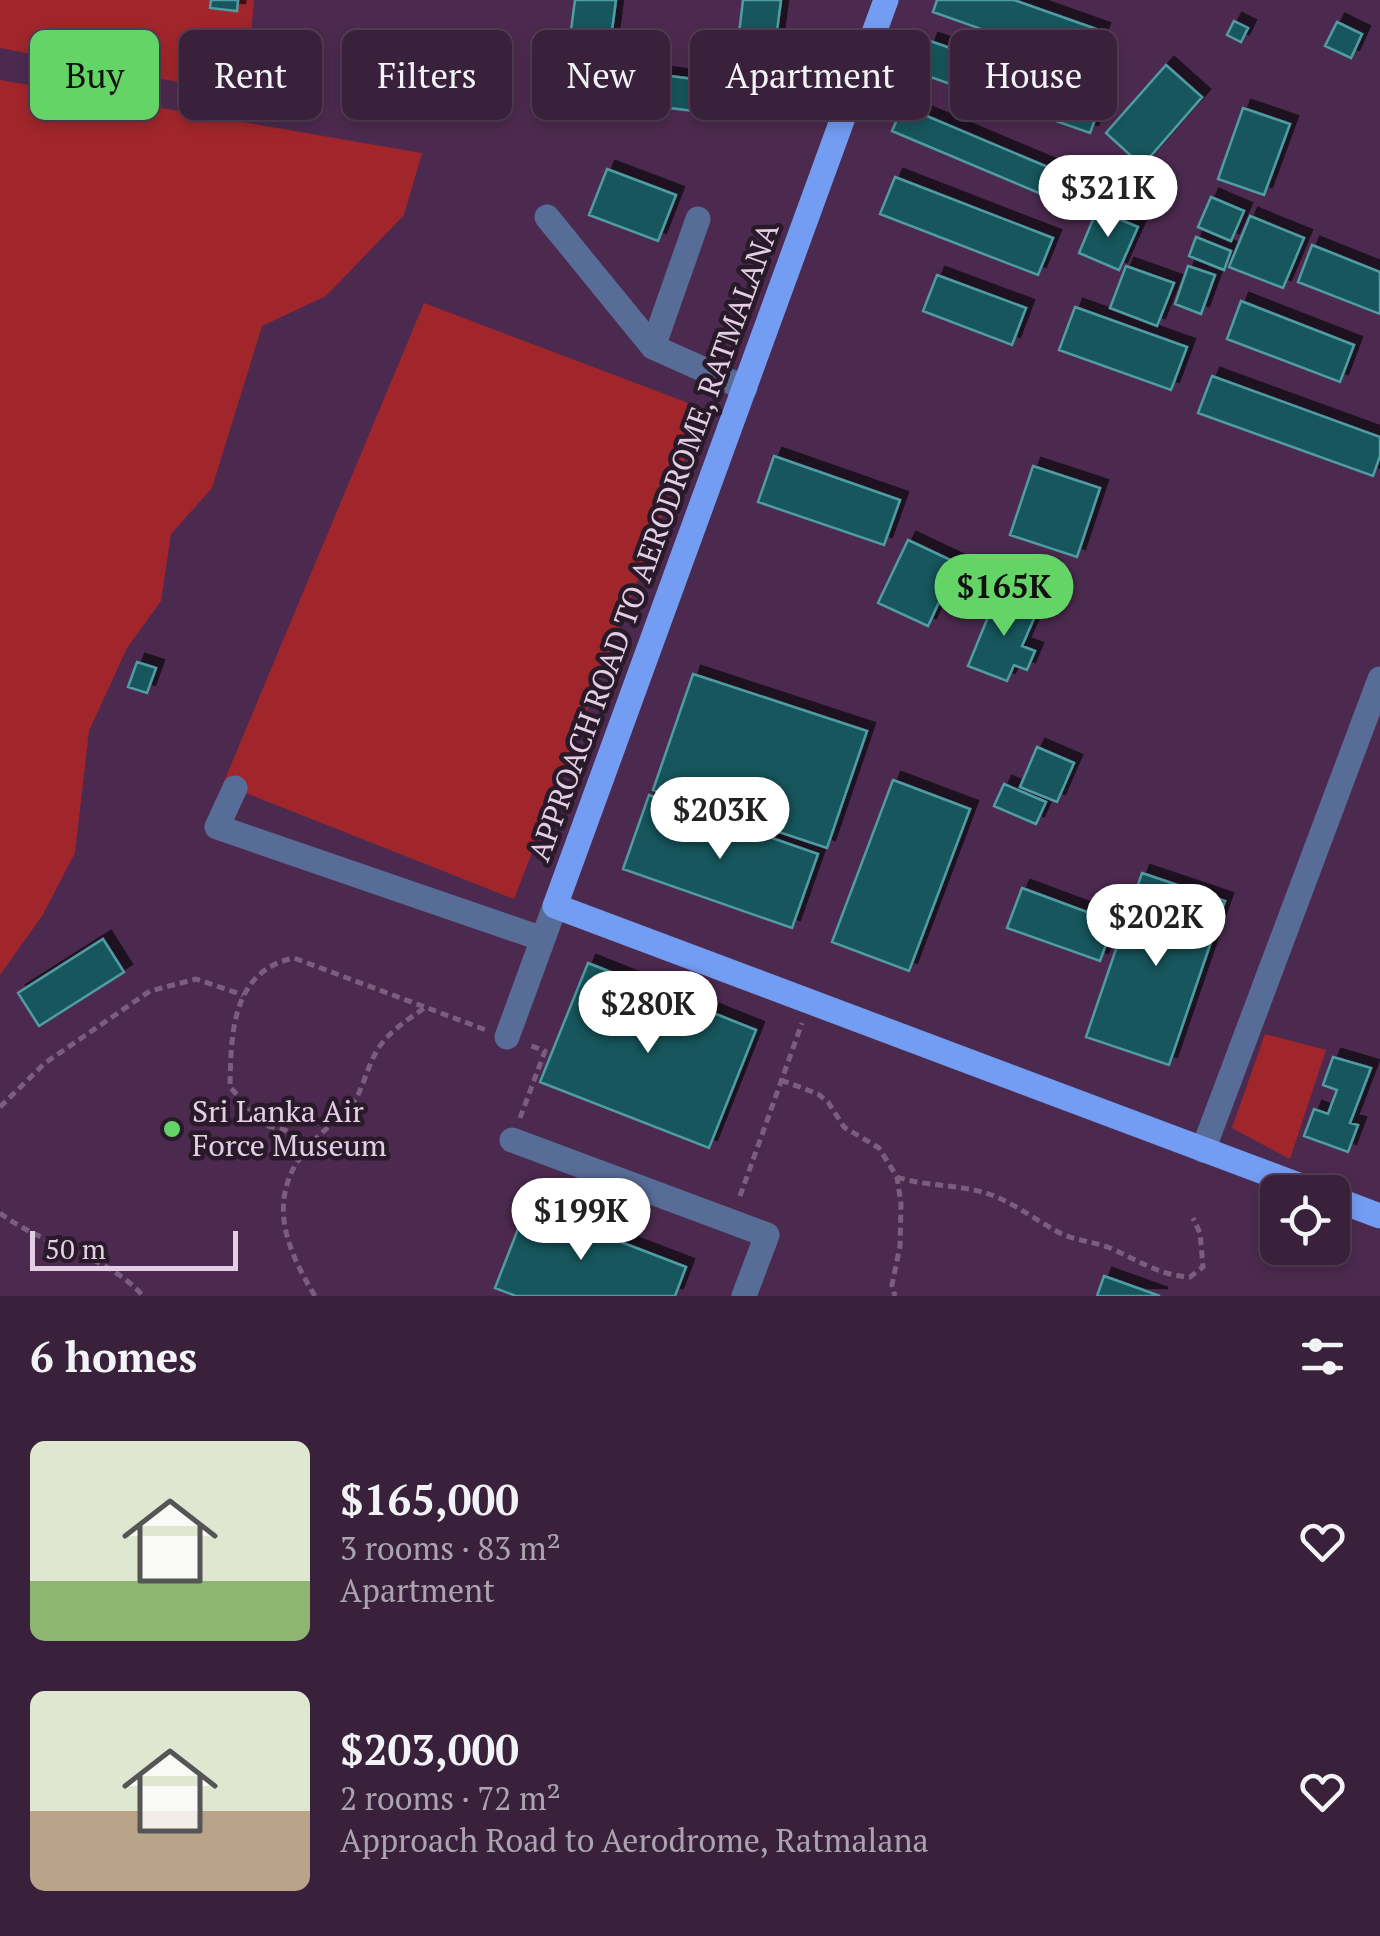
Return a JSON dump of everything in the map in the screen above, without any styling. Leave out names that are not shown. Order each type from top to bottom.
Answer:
[{"type":"main road","name":"APPROACH ROAD TO AERODROME, RATMALANA","points":[[886,0],[555,906],[1271,1175]]},
{"type":"main road","points":[[1350,1205],[1380,1216]]},
{"type":"street","points":[[548,217],[654,347],[745,388]]},
{"type":"street","points":[[654,347],[698,218]]},
{"type":"street","points":[[1204,1150],[1380,679]]},
{"type":"street","points":[[235,788],[217,827],[543,939]]},
{"type":"street","points":[[506,1037],[555,906]]},
{"type":"street","points":[[512,1140],[767,1235],[744,1296]]},
{"type":"path","points":[[307,1148],[285,1130],[264,1125],[230,1088],[231,1029],[243,995],[272,962],[294,958],[545,1051],[512,1140]]},
{"type":"path","points":[[0,1108],[45,1063],[150,991],[196,979],[243,995]]},
{"type":"path","points":[[731,1222],[809,1001]]},
{"type":"path","points":[[315,1296],[299,1269],[285,1226],[281,1197],[307,1148],[356,1099],[377,1050],[394,1029],[426,1007]]},
{"type":"path","points":[[781,1080],[818,1094],[828,1102],[844,1127],[879,1148],[896,1178],[901,1204],[900,1246],[892,1285],[895,1296]]},
{"type":"path","points":[[896,1178],[992,1195],[1075,1241],[1107,1246],[1146,1268],[1170,1276],[1190,1277],[1203,1267],[1200,1233],[1193,1218]]},
{"type":"path","points":[[0,1214],[18,1227],[126,1277],[143,1296]]},
{"type":"shaded area","points":[[0,0],[254,0],[251,30],[179,30],[179,82],[159,78],[159,30],[30,30],[30,54],[0,48]]},
{"type":"shaded area","points":[[0,80],[30,85],[30,120],[159,120],[159,108],[179,111],[179,120],[231,120],[422,153],[404,215],[326,296],[262,326],[212,488],[171,534],[161,601],[127,648],[89,731],[75,853],[42,916],[0,975]]},
{"type":"shaded area","points":[[424,303],[704,409],[514,899],[223,784]]},
{"type":"shaded area","points":[[1265,1034],[1326,1050],[1290,1159],[1232,1128]]},
{"type":"building","points":[[211,0],[238,0],[237,11],[210,8]]},
{"type":"building","points":[[575,0],[616,0],[612,30],[571,30]]},
{"type":"building","points":[[743,0],[781,0],[777,30],[739,30]]},
{"type":"building","points":[[937,0],[1014,0],[1099,30],[984,30],[933,12]]},
{"type":"building","points":[[1234,21],[1248,28],[1241,42],[1227,35]]},
{"type":"building","points":[[1337,22],[1362,34],[1351,58],[1325,46]]},
{"type":"building","points":[[930,41],[950,48],[950,84],[930,77]]},
{"type":"building","points":[[1166,65],[1202,97],[1142,166],[1106,133]]},
{"type":"building","points":[[670,76],[690,79],[690,111],[670,108]]},
{"type":"building","points":[[1243,108],[1290,124],[1264,195],[1218,179]]},
{"type":"building","points":[[930,117],[1050,168],[1039,193],[892,131],[897,120]]},
{"type":"building","points":[[1053,120],[1095,120],[1090,133]]},
{"type":"building","points":[[607,169],[676,195],[658,241],[589,215]]},
{"type":"building","points":[[895,177],[1053,238],[1038,275],[880,214]]},
{"type":"building","points":[[1211,197],[1244,211],[1231,241],[1198,227]]},
{"type":"building","points":[[1097,210],[1138,227],[1119,270],[1079,253]]},
{"type":"building","points":[[1250,216],[1304,238],[1283,288],[1229,267]]},
{"type":"building","points":[[1196,237],[1231,251],[1224,270],[1189,256]]},
{"type":"building","points":[[1312,245],[1380,272],[1380,314],[1298,282]]},
{"type":"building","points":[[1126,266],[1174,283],[1157,326],[1110,308]]},
{"type":"building","points":[[1188,266],[1215,275],[1201,314],[1175,304]]},
{"type":"building","points":[[937,275],[1026,308],[1012,345],[923,311]]},
{"type":"building","points":[[1241,301],[1354,345],[1340,382],[1227,339]]},
{"type":"building","points":[[1075,307],[1187,347],[1171,390],[1059,350]]},
{"type":"building","points":[[1212,376],[1380,437],[1380,456],[1373,476],[1198,413]]},
{"type":"building","points":[[774,456],[900,500],[884,545],[758,502]]},
{"type":"building","points":[[1033,466],[1100,488],[1077,557],[1010,535]]},
{"type":"building","points":[[908,540],[957,563],[928,626],[878,603]]},
{"type":"building","points":[[999,590],[1021,600],[1018,606],[1036,614],[1022,646],[1035,651],[1027,670],[1014,665],[1007,681],[968,666]]},
{"type":"building","points":[[137,662],[156,668],[147,693],[128,687]]},
{"type":"building","points":[[693,674],[867,731],[827,848],[653,790]]},
{"type":"building","points":[[1037,747],[1074,763],[1057,802],[1020,787]]},
{"type":"building","points":[[893,780],[970,809],[909,971],[832,942]]},
{"type":"building","points":[[1004,784],[1046,802],[1036,824],[994,806]]},
{"type":"building","points":[[649,795],[818,854],[792,928],[623,869]]},
{"type":"building","points":[[1142,873],[1225,901],[1169,1065],[1086,1037]]},
{"type":"building","points":[[1022,888],[1114,922],[1100,961],[1007,928]]},
{"type":"building","points":[[103,939],[124,972],[39,1026],[18,993]]},
{"type":"building","points":[[588,963],[756,1030],[709,1148],[540,1082]]},
{"type":"building","points":[[1333,1057],[1371,1068],[1350,1123],[1358,1125],[1348,1152],[1304,1136],[1314,1109],[1328,1114],[1337,1090],[1323,1085]]},
{"type":"building","points":[[527,1206],[686,1267],[675,1296],[516,1296],[495,1288]]},
{"type":"building","points":[[1104,1276],[1160,1296],[1097,1296]]},
{"type":"place","name":"Sri Lanka Air Force Museum","points":[[172,1129]]}]
